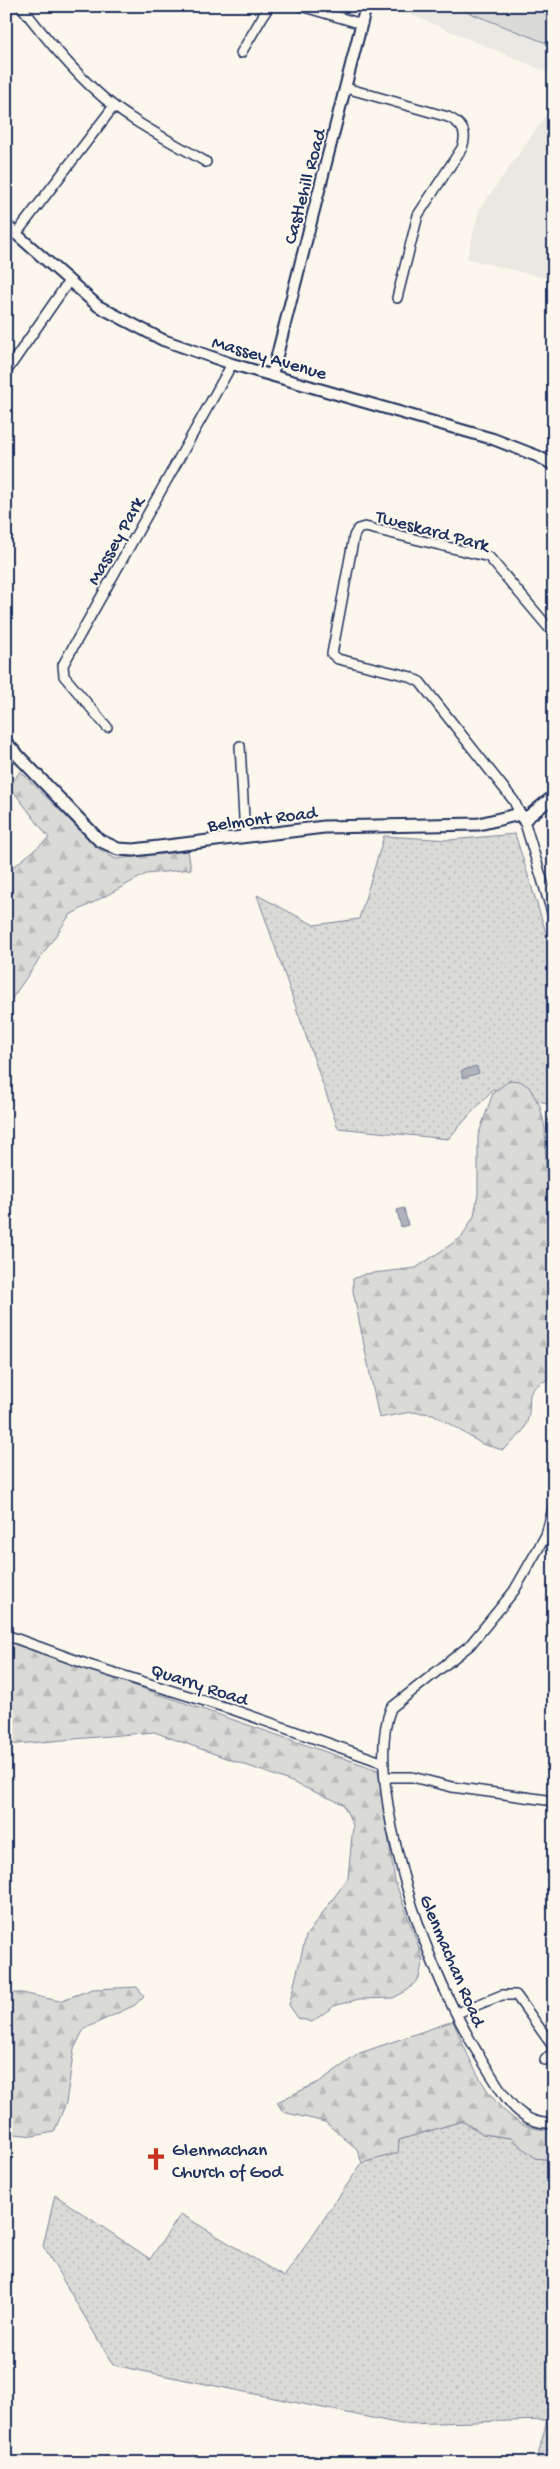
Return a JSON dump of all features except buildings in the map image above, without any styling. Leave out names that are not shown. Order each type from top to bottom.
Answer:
[{"type":"main road","name":"Belmont Road","points":[[6,744],[99,840],[108,846],[118,849],[134,850],[324,827],[479,824],[522,817],[554,796]]},
{"type":"street","points":[[21,6],[58,51],[97,92],[114,106],[206,162]]},
{"type":"street","points":[[241,53],[269,6]]},
{"type":"street","points":[[301,6],[362,24]]},
{"type":"street","name":"Castlehill Road","points":[[272,375],[366,6]]},
{"type":"street","points":[[346,88],[448,117],[458,122],[464,133],[465,141],[462,148],[418,215],[397,298]]},
{"type":"street","points":[[16,234],[114,106]]},
{"type":"street","name":"Massey Avenue","points":[[6,225],[98,306],[163,340],[232,364],[493,439],[537,456],[554,465]]},
{"type":"street","points":[[6,372],[69,281]]},
{"type":"street","name":"Massey Park","points":[[107,727],[64,676],[63,665],[232,364]]},
{"type":"street","name":"Tweskard Park","points":[[522,817],[514,801],[420,682],[408,676],[338,659],[332,654],[354,536],[358,529],[366,527],[489,557],[554,634]]},
{"type":"street","points":[[240,746],[245,836]]},
{"type":"street","points":[[522,817],[554,919]]},
{"type":"street","points":[[554,1120],[552,1174],[554,1196]]},
{"type":"street","name":"Glenmachan Road","points":[[554,1505],[546,1535],[514,1591],[470,1645],[391,1708],[384,1740],[387,1800],[396,1846],[416,1922],[476,2052],[510,2104],[534,2122],[554,2123]]},
{"type":"street","name":"Quarry Road","points":[[6,1635],[89,1665],[237,1711],[384,1763]]},
{"type":"street","points":[[386,1779],[390,1777],[412,1777],[452,1788],[554,1801]]},
{"type":"street","points":[[457,2013],[502,1995],[516,1995],[554,2050],[545,2060]]},
{"type":"shaded area","points":[[390,6],[554,6],[554,102],[550,73]]},
{"type":"shaded area","points":[[554,104],[554,280],[467,259],[479,210]]},
{"type":"shaded area","points":[[476,1066],[479,1073],[463,1078],[461,1071]]},
{"type":"shaded area","points":[[404,1208],[408,1225],[401,1227],[397,1210]]},
{"type":"green space","points":[[452,6],[554,6],[554,46]]},
{"type":"green space","points":[[20,771],[99,849],[116,859],[188,851],[191,869],[146,874],[70,915],[6,1007],[6,873],[49,838],[10,787]]},
{"type":"green space","points":[[515,834],[554,958],[550,1104],[493,1089],[448,1139],[338,1128],[257,895],[314,925],[359,919],[384,836],[450,840]]},
{"type":"green space","points":[[510,1080],[520,1081],[529,1087],[540,1106],[545,1128],[548,1242],[554,1285],[554,1377],[542,1382],[531,1392],[525,1427],[503,1450],[482,1444],[433,1414],[411,1412],[379,1418],[353,1291],[353,1279],[365,1274],[416,1268],[462,1237],[474,1216],[478,1194],[478,1136],[493,1093]]},
{"type":"green space","points":[[6,1641],[378,1770],[395,1881],[423,1959],[419,1978],[408,1990],[393,1998],[359,1999],[334,2006],[312,2022],[298,2018],[289,2005],[306,1936],[348,1878],[353,1825],[343,1804],[287,1780],[154,1732],[6,1745]]},
{"type":"green space","points":[[137,1987],[144,1996],[135,2005],[84,2029],[74,2049],[66,2103],[54,2132],[33,2136],[6,2133],[6,1993],[22,1993],[59,2001],[93,1989]]},
{"type":"green space","points":[[453,2021],[478,2075],[503,2109],[518,2121],[535,2128],[554,2129],[554,2160],[535,2158],[511,2138],[483,2134],[462,2121],[399,2140],[398,2153],[362,2163],[357,2149],[325,2122],[283,2112],[277,2102],[319,2082],[360,2053]]},
{"type":"green space","points":[[462,2121],[483,2134],[511,2138],[535,2158],[554,2160],[554,2463],[536,2463],[547,2420],[401,2424],[113,2365],[43,2246],[55,2195],[150,2259],[181,2214],[284,2277],[362,2163],[397,2153],[399,2140]]},
{"type":"place","name":"Glenmachan Church of God","points":[[156,2159]]}]
